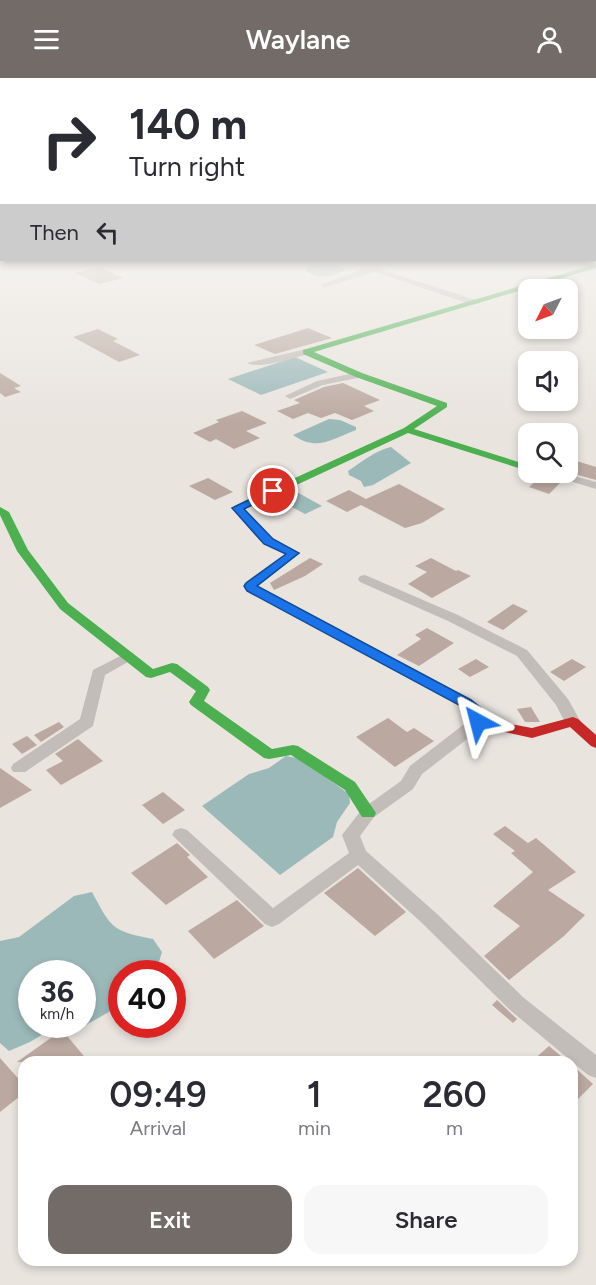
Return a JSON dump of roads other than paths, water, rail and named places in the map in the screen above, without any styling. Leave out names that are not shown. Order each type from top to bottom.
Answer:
[{"type":"street","points":[[252,363],[306,352],[451,310]]},
{"type":"street","points":[[306,352],[359,375],[444,405],[407,430],[238,508],[268,541],[294,553],[250,586],[466,703],[476,711],[478,722]]},
{"type":"street","points":[[290,396],[320,383],[359,375]]},
{"type":"street","points":[[407,430],[518,465]]},
{"type":"street","points":[[578,481],[596,486]]},
{"type":"street","points":[[0,510],[5,514],[23,551],[64,606],[151,674],[172,667],[203,690],[196,702],[268,754],[293,750],[350,786],[368,813]]},
{"type":"street","points":[[365,579],[453,618],[522,653],[563,703],[573,722],[596,743]]},
{"type":"street","points":[[19,768],[87,722],[98,673],[128,656]]},
{"type":"street","points":[[573,722],[532,733],[478,722],[416,770],[407,785],[368,813],[351,835],[359,855],[429,918],[517,1004],[596,1068]]},
{"type":"street","points":[[181,835],[272,920],[359,855]]},
{"type":"water","points":[[295,357],[328,372],[261,395],[228,379]]},
{"type":"water","points":[[329,419],[340,420],[356,427],[356,430],[332,440],[317,443],[310,443],[293,435]]},
{"type":"water","points":[[391,447],[411,463],[373,485],[364,487],[361,481],[349,475],[348,471],[363,461]]},
{"type":"water","points":[[290,490],[322,506],[305,514],[273,497]]},
{"type":"water","points":[[286,756],[301,759],[349,794],[350,803],[337,822],[333,837],[280,875],[202,806],[249,774],[269,768]]},
{"type":"water","points":[[92,892],[114,926],[128,933],[153,939],[162,952],[160,960],[108,960],[108,1012],[96,1019],[96,960],[18,960],[18,1038],[37,1038],[9,1051],[0,1043],[0,941],[19,937],[74,896]]}]
